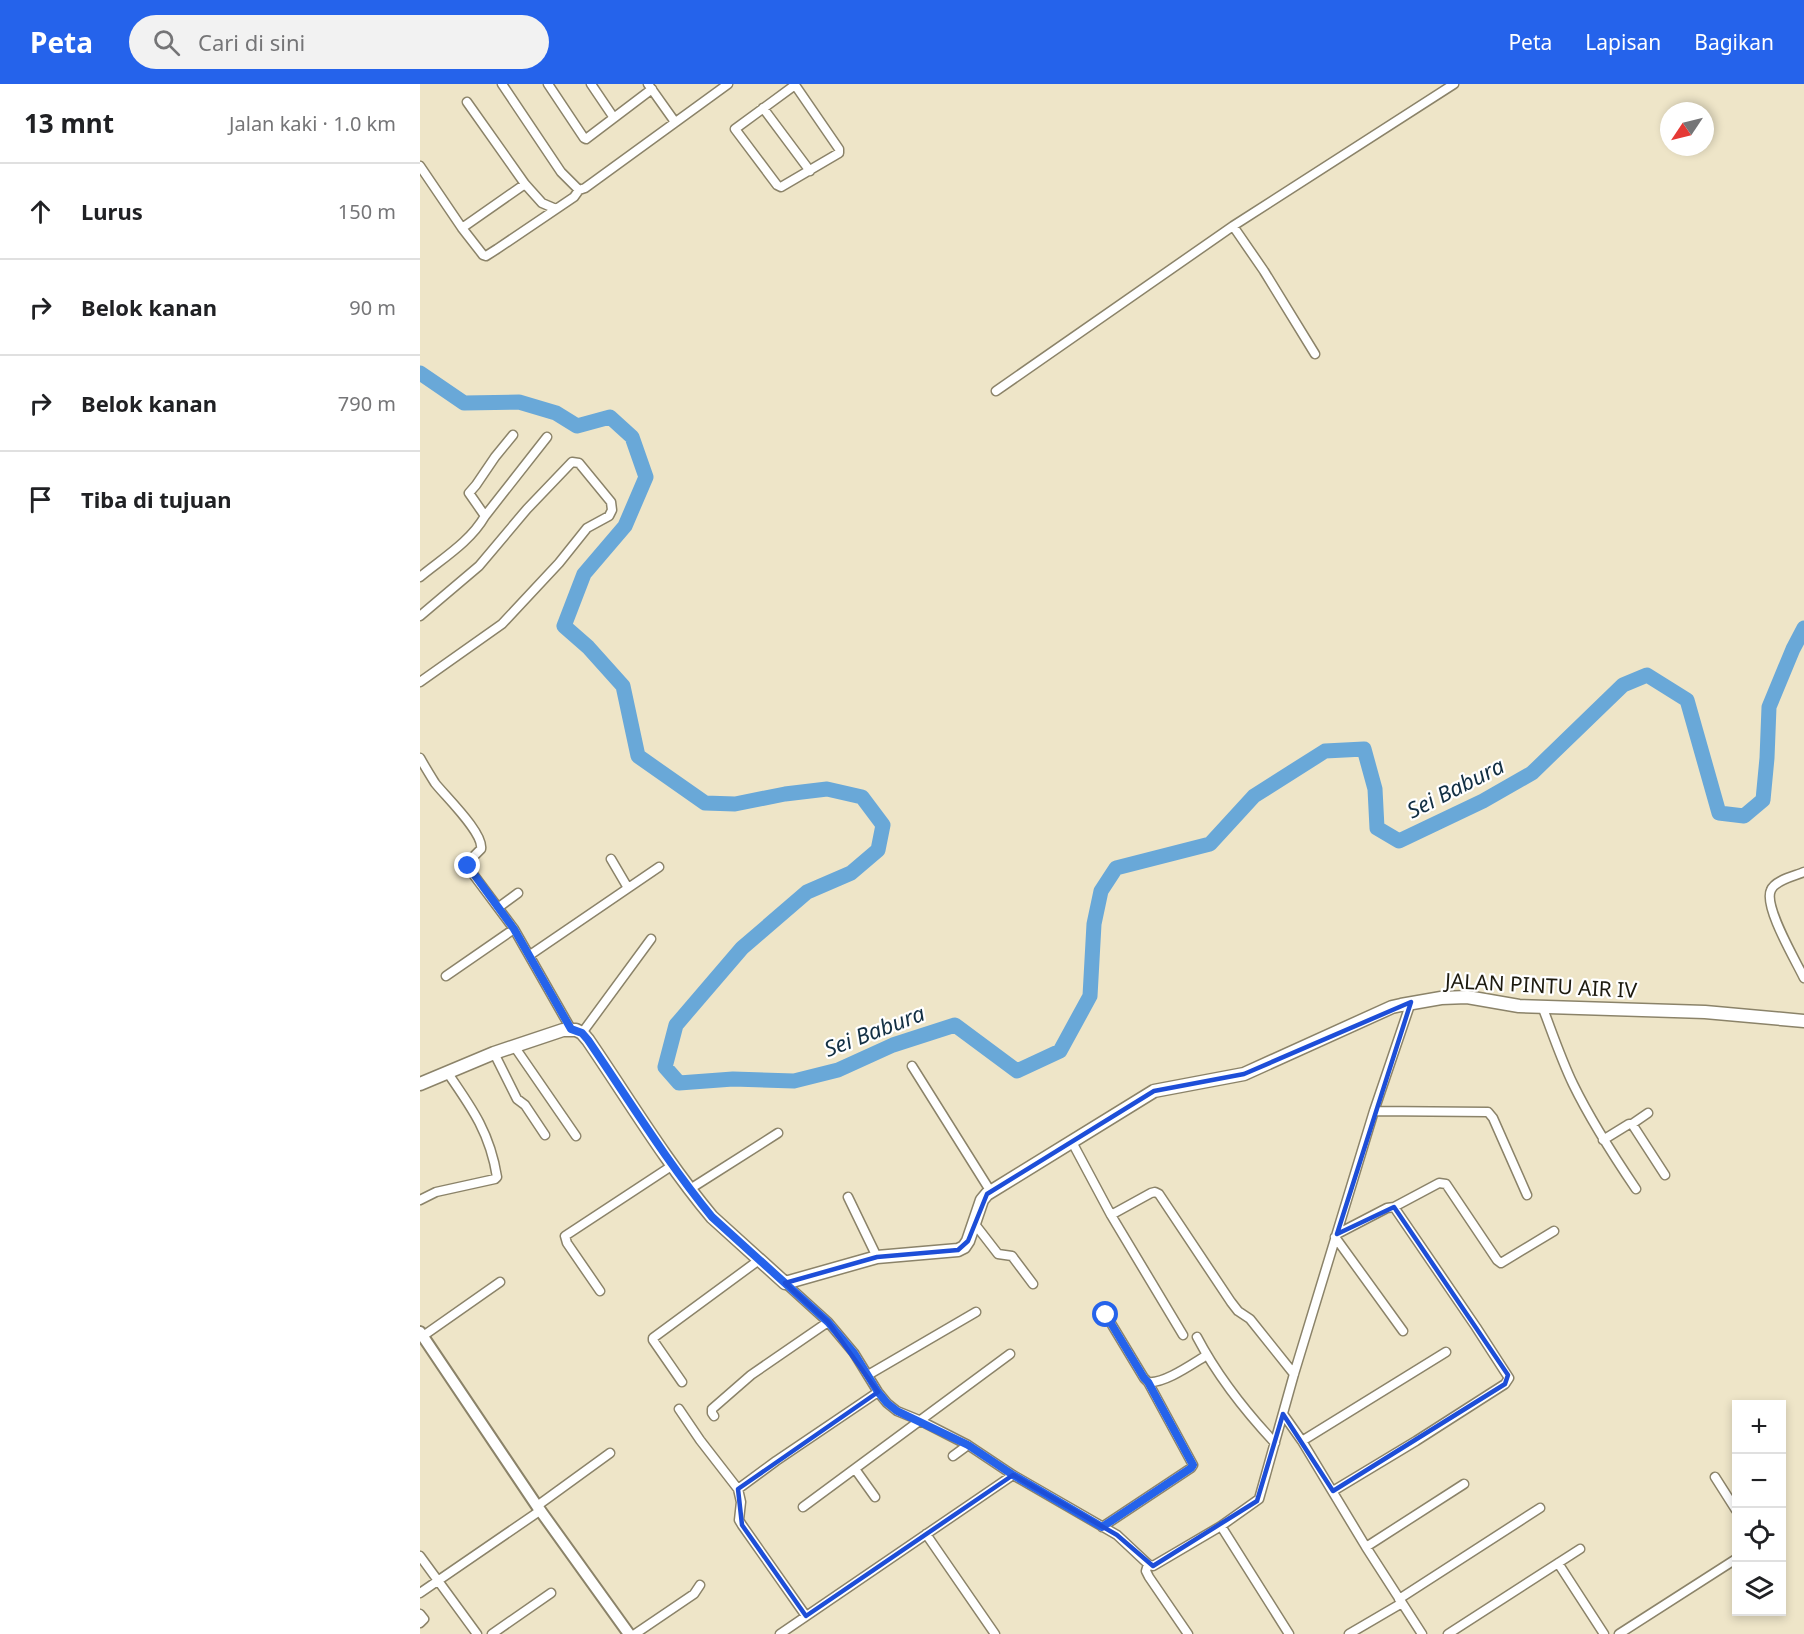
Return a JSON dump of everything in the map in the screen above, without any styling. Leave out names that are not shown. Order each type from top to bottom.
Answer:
[{"type":"main road","name":"JALAN PINTU AIR IV","points":[[785,1283],[877,1257],[958,1250],[968,1241],[982,1200],[1154,1091],[1244,1074],[1392,1007],[1411,1002],[1467,997],[1519,1006],[1706,1012],[1804,1021]]},
{"type":"main road","points":[[420,1084],[514,1046],[576,1031],[588,1040],[673,1165],[712,1217],[785,1283]]},
{"type":"street","points":[[502,84],[561,172],[579,190]]},
{"type":"street","points":[[548,84],[585,138],[614,118],[650,87],[675,122]]},
{"type":"street","points":[[591,84],[614,118]]},
{"type":"street","points":[[420,166],[480,253],[486,256],[574,197],[579,190],[585,188],[728,84]]},
{"type":"street","points":[[795,84],[839,151],[838,154],[784,187],[779,187],[735,129],[795,84]]},
{"type":"street","points":[[996,391],[1233,226],[1454,84]]},
{"type":"street","points":[[467,102],[525,184],[542,203],[556,209]]},
{"type":"street","points":[[763,108],[810,171]]},
{"type":"street","points":[[462,228],[525,184]]},
{"type":"street","points":[[1233,226],[1315,354]]},
{"type":"street","points":[[484,516],[469,493],[513,435]]},
{"type":"street","points":[[420,577],[477,529],[484,516],[547,437]]},
{"type":"street","points":[[420,616],[479,566],[527,508],[572,462],[579,462],[611,502],[612,510],[609,516],[587,528],[559,563],[502,624],[420,682]]},
{"type":"street","points":[[420,758],[435,783],[471,825],[482,843],[482,849],[467,864],[514,929],[576,1031],[651,939]]},
{"type":"street","points":[[611,859],[628,888]]},
{"type":"street","points":[[530,955],[659,867]]},
{"type":"street","points":[[1804,872],[1775,884],[1769,898],[1772,912],[1804,978]]},
{"type":"street","points":[[499,907],[518,893]]},
{"type":"street","points":[[446,976],[514,929]]},
{"type":"street","points":[[785,1283],[828,1322],[854,1353],[878,1392],[897,1411],[968,1445],[1013,1475],[1117,1535],[1153,1566],[1221,1526],[1259,1499],[1336,1235],[1374,1111],[1411,1002]]},
{"type":"street","points":[[1542,1006],[1565,1066],[1603,1140],[1636,1189]]},
{"type":"street","points":[[514,1046],[576,1136]]},
{"type":"street","points":[[494,1053],[517,1099],[525,1105],[544,1135]]},
{"type":"street","points":[[912,1066],[992,1192]]},
{"type":"street","points":[[420,1200],[430,1193],[497,1177],[491,1147],[484,1129],[447,1072]]},
{"type":"street","points":[[1374,1111],[1486,1111],[1490,1113],[1527,1195]]},
{"type":"street","points":[[1603,1140],[1648,1113]]},
{"type":"street","points":[[1632,1124],[1665,1175]]},
{"type":"street","points":[[690,1189],[778,1133]]},
{"type":"street","points":[[1072,1142],[1111,1215],[1183,1335]]},
{"type":"street","points":[[600,1291],[567,1243],[565,1236],[673,1165]]},
{"type":"street","points":[[1336,1235],[1439,1183],[1446,1184],[1501,1263],[1554,1231]]},
{"type":"street","points":[[1111,1215],[1150,1193],[1159,1194],[1231,1302],[1238,1311],[1250,1319],[1294,1374]]},
{"type":"street","points":[[848,1197],[877,1257]]},
{"type":"street","points":[[1333,1491],[1426,1435],[1505,1384],[1509,1378],[1394,1207]]},
{"type":"street","points":[[974,1223],[998,1254],[1012,1256],[1033,1284]]},
{"type":"street","points":[[1336,1235],[1403,1331]]},
{"type":"street","points":[[682,1382],[653,1338],[759,1260]]},
{"type":"street","points":[[500,1282],[421,1334],[539,1508],[629,1634]]},
{"type":"street","points":[[868,1375],[976,1312]]},
{"type":"street","points":[[1102,1527],[1193,1465],[1148,1382],[1106,1315]]},
{"type":"street","points":[[714,1416],[712,1409],[744,1380],[828,1322]]},
{"type":"street","points":[[1197,1337],[1251,1417],[1275,1443]]},
{"type":"street","points":[[1302,1440],[1446,1352]]},
{"type":"street","points":[[803,1507],[1010,1354]]},
{"type":"street","points":[[1148,1382],[1155,1382],[1174,1374],[1207,1355]]},
{"type":"street","points":[[738,1489],[878,1392]]},
{"type":"street","points":[[679,1409],[738,1489],[741,1502],[739,1520],[741,1525],[806,1616]]},
{"type":"street","points":[[1283,1414],[1302,1440],[1422,1634]]},
{"type":"street","points":[[953,1456],[968,1445]]},
{"type":"street","points":[[420,1593],[610,1454]]},
{"type":"street","points":[[855,1468],[875,1497]]},
{"type":"street","points":[[780,1634],[1013,1475]]},
{"type":"street","points":[[1715,1477],[1736,1508]]},
{"type":"street","points":[[1366,1546],[1464,1484]]},
{"type":"street","points":[[1349,1634],[1540,1508]]},
{"type":"street","points":[[1221,1526],[1289,1634]]},
{"type":"street","points":[[926,1534],[995,1634]]},
{"type":"street","points":[[1448,1634],[1580,1549]]},
{"type":"street","points":[[420,1556],[477,1634]]},
{"type":"street","points":[[1619,1634],[1732,1562]]},
{"type":"street","points":[[1558,1563],[1604,1634]]},
{"type":"street","points":[[1148,1564],[1146,1571],[1149,1577],[1188,1634]]},
{"type":"street","points":[[634,1634],[694,1594],[700,1585]]},
{"type":"street","points":[[492,1634],[551,1593]]},
{"type":"street","points":[[420,1614],[424,1619],[420,1623]]},
{"type":"highlighted area","points":[[1411,1002],[1337,1234],[1394,1207],[1508,1375],[1505,1384],[1333,1491],[1283,1414],[1257,1501],[1153,1566],[1117,1535],[1013,1475],[806,1616],[742,1525],[738,1489],[878,1392],[828,1322],[785,1283],[877,1257],[958,1250],[968,1241],[987,1194],[1154,1091],[1244,1074]]},
{"type":"waterway","name":"Sei Babura","points":[[420,373],[464,403],[519,402],[556,413],[577,426],[610,417],[632,437],[646,477],[625,526],[584,574],[564,626],[588,647],[623,686],[638,756],[705,803],[735,804],[785,794],[827,789],[862,797],[883,825],[878,850],[851,873],[807,892],[742,948],[676,1025],[665,1067],[679,1083],[733,1079],[794,1081],[838,1070],[893,1045],[955,1025],[1017,1071],[1060,1051],[1090,996],[1094,924],[1101,891],[1116,868],[1210,844],[1254,796],[1325,751],[1364,749],[1375,789],[1377,828],[1399,841],[1483,801],[1532,773],[1623,685],[1647,675],[1687,700],[1719,813],[1744,816],[1763,800],[1769,707],[1804,628]]},
{"type":"route","points":[[468,866],[514,929],[571,1029],[582,1033],[588,1040],[704,1207],[712,1217],[828,1322],[854,1353],[887,1403],[897,1411],[968,1445],[1013,1475],[1102,1527],[1193,1465],[1148,1382],[1106,1315]]}]
